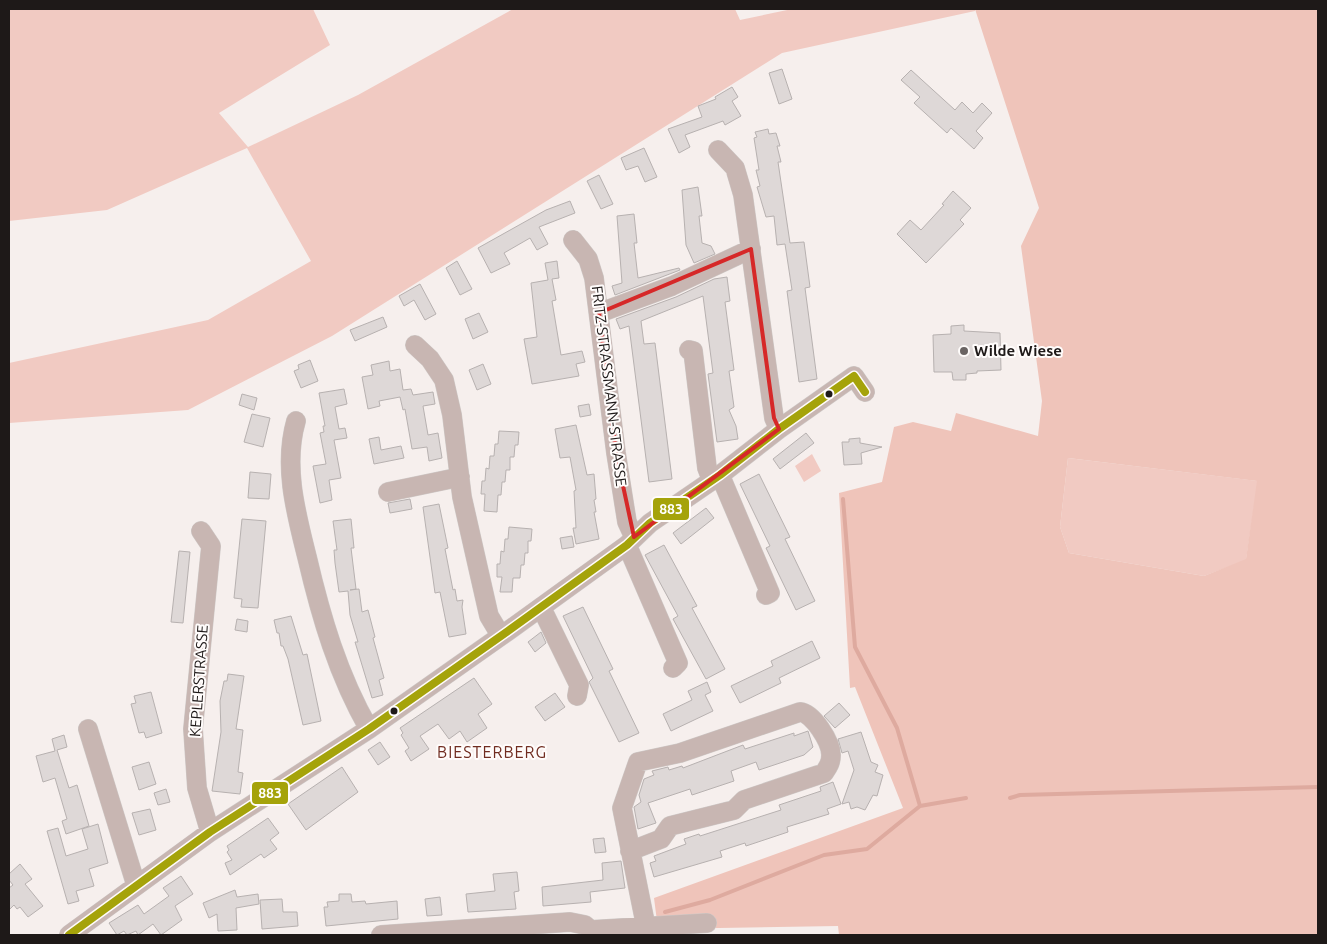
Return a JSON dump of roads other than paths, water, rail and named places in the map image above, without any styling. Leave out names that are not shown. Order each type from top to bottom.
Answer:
[{"type":"street","points":[[718,150],[735,168],[740,181],[774,418],[779,429]]},
{"type":"street","name":"FRITZ-STRASSMANN-STRASSE","points":[[573,240],[588,259],[593,272],[616,454],[630,541],[678,663],[673,668]]},
{"type":"street","points":[[599,313],[672,286],[751,249]]},
{"type":"street","points":[[415,345],[430,359],[444,380],[452,415],[460,477],[489,616],[501,636]]},
{"type":"street","points":[[688,350],[693,351],[707,468],[716,478],[770,593],[766,595]]},
{"type":"street","points":[[69,935],[210,832],[369,729],[501,636],[630,541],[650,522],[716,478],[779,429],[854,376],[865,392]]},
{"type":"street","points":[[296,421],[289,464],[299,526],[315,592],[336,660],[350,696],[369,729]]},
{"type":"street","points":[[388,492],[460,477]]},
{"type":"street","name":"KEPLERSTRASSE","points":[[201,531],[210,546],[193,729],[198,788],[210,832]]},
{"type":"street","points":[[541,607],[579,685],[577,696]]},
{"type":"street","points":[[630,851],[661,839],[670,826],[734,810],[744,800],[824,773],[830,765],[831,752],[815,720],[807,712],[800,712],[680,753],[641,760],[635,767],[622,808],[630,851],[646,927]]},
{"type":"street","points":[[88,729],[136,885]]},
{"type":"street","points":[[381,935],[570,922],[585,925],[592,933],[707,923]]},
{"type":"waterway","points":[[843,499],[855,647],[897,728],[920,806]]},
{"type":"waterway","points":[[1010,798],[1020,795],[1318,787]]},
{"type":"waterway","points":[[665,912],[710,900],[824,855],[867,849],[920,806],[966,798]]},
{"type":"place","name":"Wilde Wiese","points":[[964,351]]},
{"type":"district","name":"BIESTERBERG","points":[[492,752]]}]
